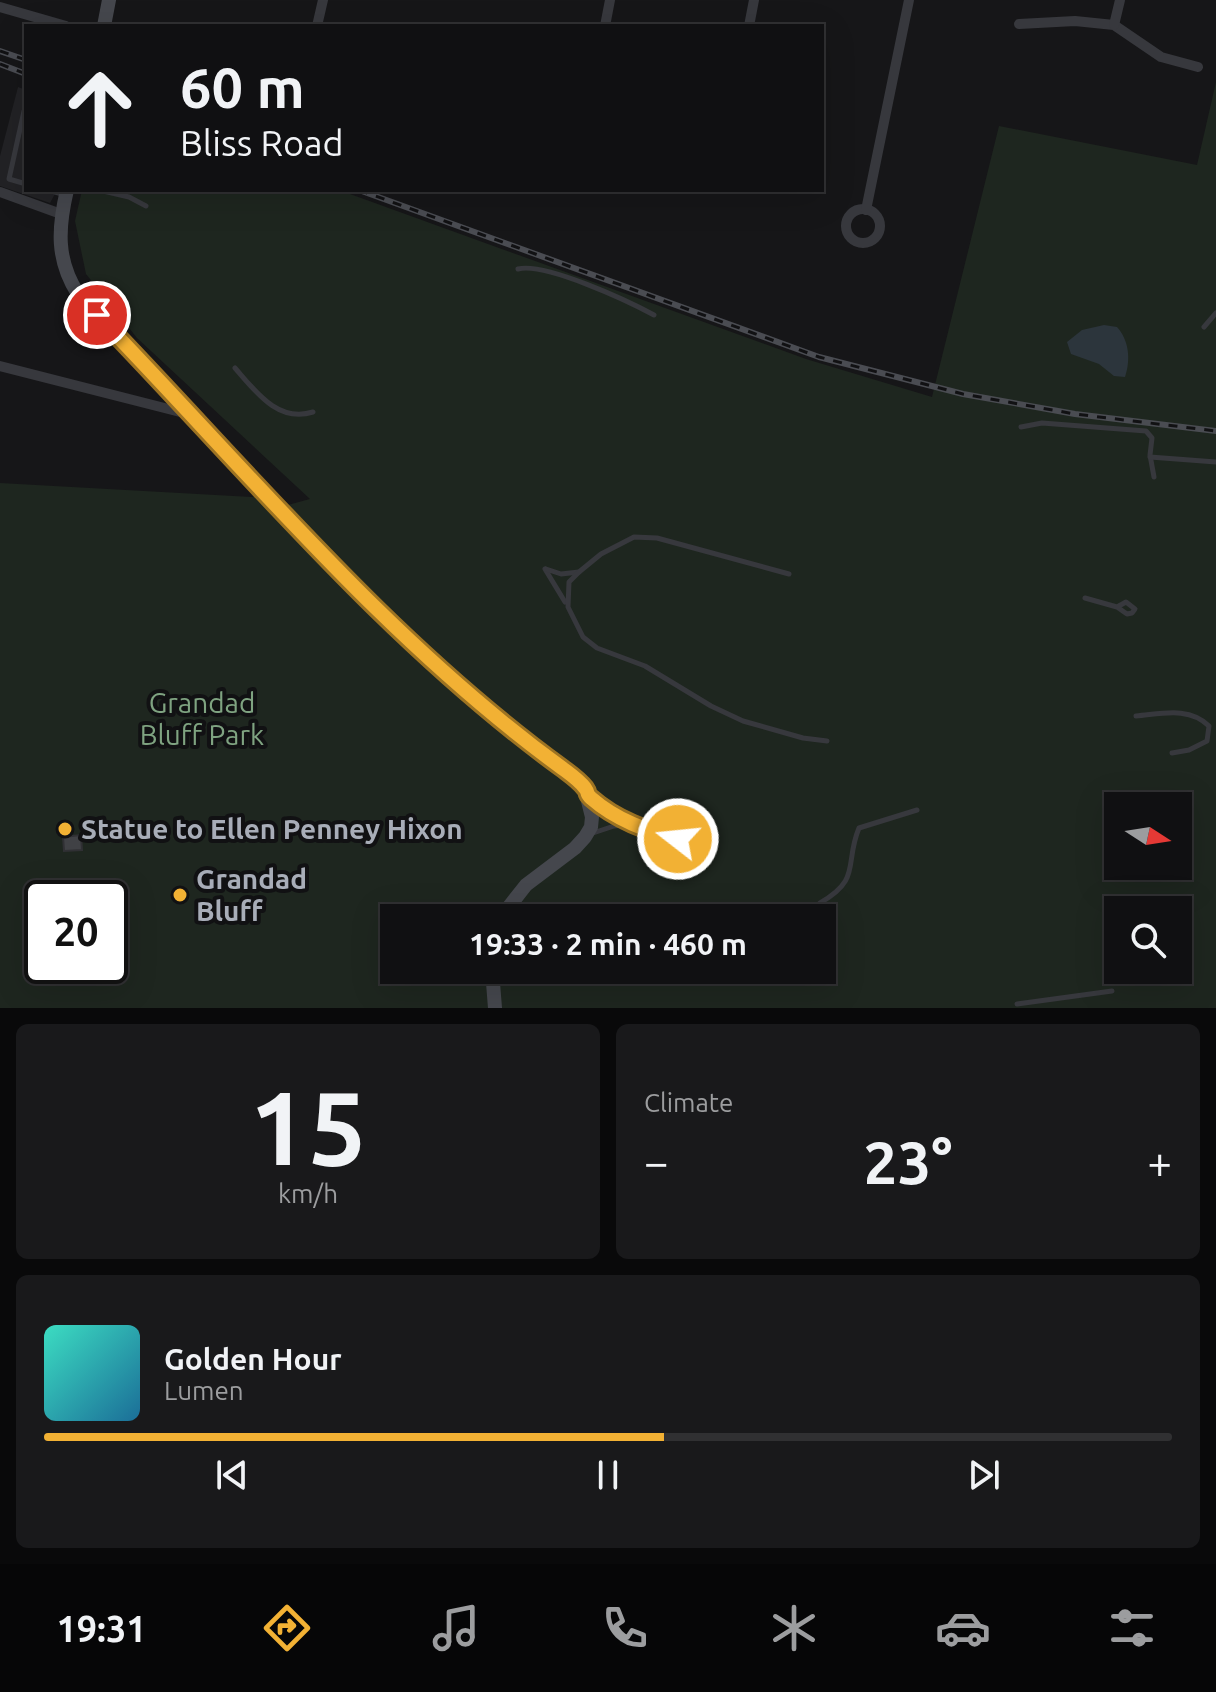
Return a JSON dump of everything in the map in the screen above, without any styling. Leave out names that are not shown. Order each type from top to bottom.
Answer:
[{"type":"street","points":[[104,24],[109,0]]},
{"type":"street","points":[[317,24],[323,0]]},
{"type":"street","points":[[605,24],[610,0]]},
{"type":"street","points":[[749,24],[754,0]]},
{"type":"street","points":[[866,210],[909,0]]},
{"type":"street","points":[[1114,25],[1120,0]]},
{"type":"street","points":[[3,5],[60,24]]},
{"type":"street","points":[[1019,24],[1075,21],[1114,25],[1161,57],[1198,67]]},
{"type":"street","points":[[0,192],[61,214]]},
{"type":"street","points":[[66,192],[61,214],[60,249],[63,264],[78,294],[194,416],[209,436],[389,621],[514,732],[576,779],[589,796],[591,827],[585,837],[526,885],[511,904]]},
{"type":"street","points":[[0,366],[194,416]]},
{"type":"street","points":[[493,984],[495,1008]]},
{"type":"lane","points":[[24,111],[9,179],[24,183]]},
{"type":"lane","points":[[108,192],[129,197],[146,206]]},
{"type":"lane","points":[[518,269],[532,267],[545,271],[654,315]]},
{"type":"lane","points":[[1204,327],[1216,313]]},
{"type":"lane","points":[[235,368],[261,396],[283,413],[313,412]]},
{"type":"lane","points":[[1021,427],[1042,423],[1146,431],[1152,438],[1150,457],[1154,477]]},
{"type":"lane","points":[[1150,457],[1216,462]]},
{"type":"lane","points":[[568,607],[569,582],[601,554],[634,537],[645,536],[789,574]]},
{"type":"lane","points":[[579,572],[561,574],[545,569],[583,637],[597,648],[645,666],[711,706],[743,721],[803,738],[827,741]]},
{"type":"lane","points":[[1085,598],[1117,607]]},
{"type":"lane","points":[[1136,716],[1169,712],[1198,718],[1209,726],[1207,741],[1201,746],[1172,753]]},
{"type":"lane","points":[[589,796],[645,831],[678,839]]},
{"type":"lane","points":[[820,903],[846,883],[859,828],[917,810]]},
{"type":"lane","points":[[585,837],[614,826],[632,824]]},
{"type":"lane","points":[[1017,1004],[1112,991]]},
{"type":"shaded area","points":[[18,87],[24,89],[24,192],[56,192],[50,203],[0,186],[0,156]]},
{"type":"shaded area","points":[[1104,325],[1117,327],[1124,338],[1128,357],[1125,377],[1114,376],[1099,364],[1071,354],[1067,342],[1082,330]]},
{"type":"green space","name":"Grandad Bluff Park","points":[[1216,82],[1216,1008],[0,1008],[0,483],[268,498],[277,508],[310,499],[137,338],[86,274],[75,221],[82,192],[345,192],[806,359],[932,397],[999,126],[1197,165]]},
{"type":"building","points":[[81,835],[82,850],[64,851],[63,837]]},
{"type":"railway","points":[[0,51],[24,59]]},
{"type":"railway","points":[[0,64],[24,73]]},
{"type":"railway","points":[[365,192],[819,357],[963,394],[1075,414],[1216,431]]},
{"type":"place","name":"Statue to Ellen Penney Hixon","points":[[65,829]]},
{"type":"place","name":"Grandad Bluff","points":[[180,895]]},
{"type":"route","points":[[97,315],[277,508],[389,621],[450,677],[514,732],[576,779],[589,796],[645,831],[678,839]]}]
